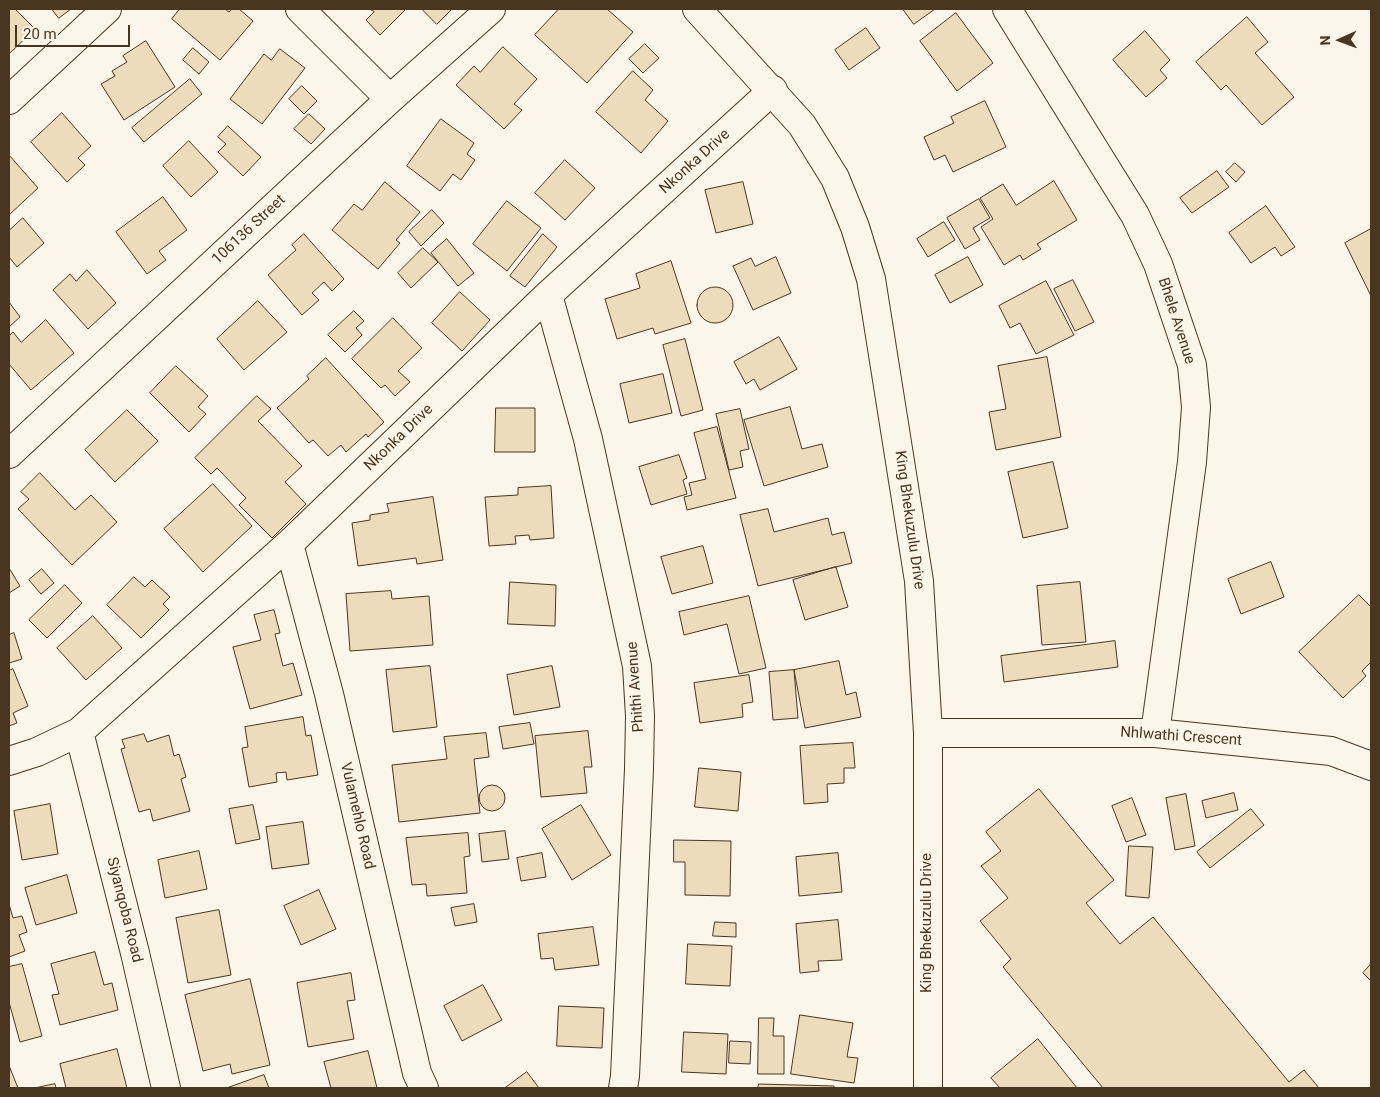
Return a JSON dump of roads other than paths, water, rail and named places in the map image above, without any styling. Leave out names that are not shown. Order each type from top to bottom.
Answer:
[{"type":"street","points":[[9,100],[108,9]]},
{"type":"street","points":[[300,9],[390,99]]},
{"type":"street","name":"106136 Street","points":[[9,454],[390,99],[491,9]]},
{"type":"street","name":"King Bhekuzulu Drive","points":[[697,9],[773,90],[802,125],[835,178],[855,228],[871,278],[919,581],[928,733],[928,1088]]},
{"type":"street","name":"Bhele Avenue","points":[[1007,9],[1135,215],[1158,264],[1192,365],[1196,407],[1192,462],[1155,732]]},
{"type":"street","name":"Nkonka Drive","points":[[9,761],[38,752],[79,732],[289,544],[548,295],[773,90]]},
{"type":"street","name":"Phithi Avenue","points":[[548,295],[588,439],[637,666],[640,716],[639,769],[623,1088]]},
{"type":"street","name":"Vulamehlo Road","points":[[289,544],[331,703],[417,1073],[424,1088]]},
{"type":"street","name":"Siyanqoba Road","points":[[79,732],[136,952],[166,1088]]},
{"type":"street","name":"Nhlwathi Crescent","points":[[928,733],[1155,732],[1331,751],[1371,766]]}]
